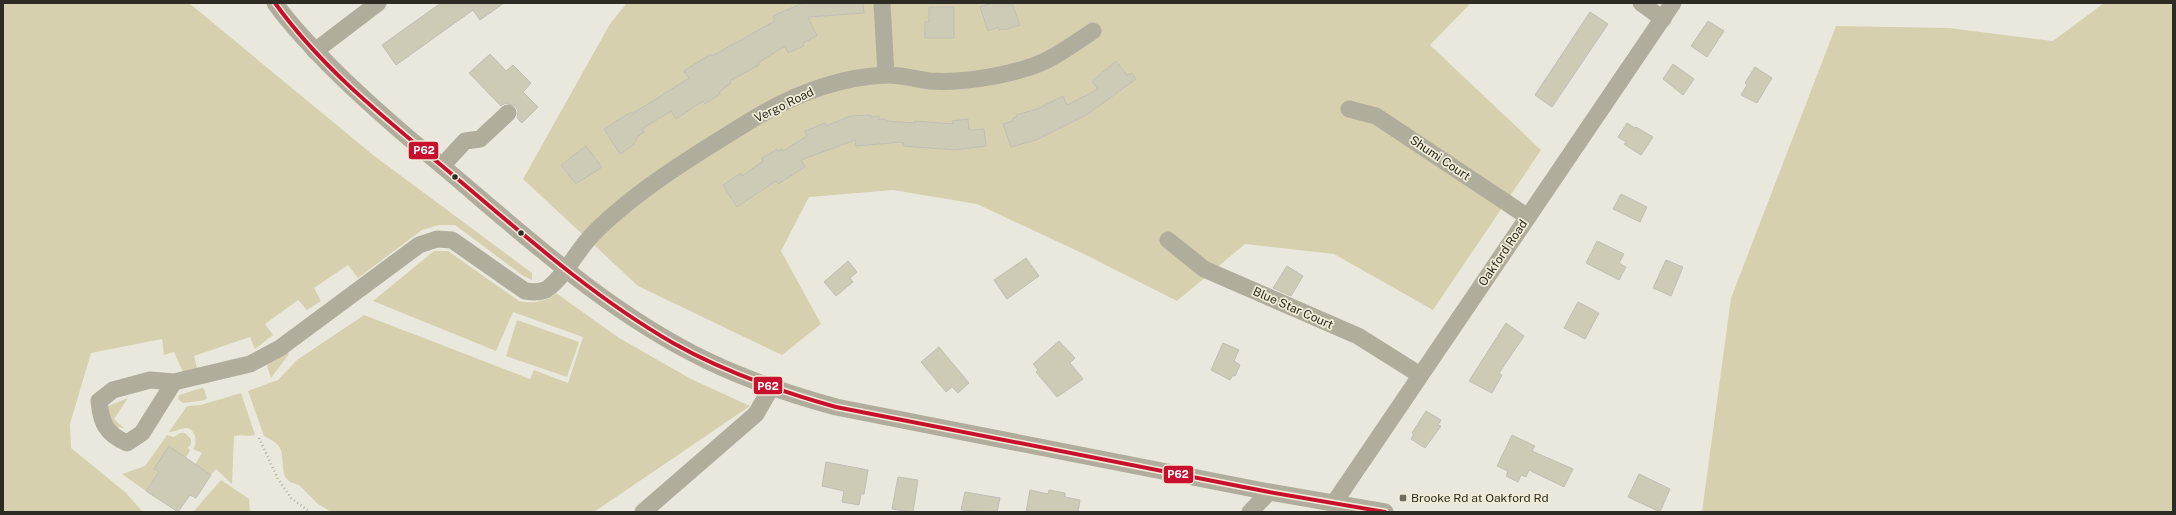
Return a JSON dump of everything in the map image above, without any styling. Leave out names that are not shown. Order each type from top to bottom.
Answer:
[{"type":"street","points":[[275,3],[315,50],[368,102],[565,269],[610,302],[663,336],[709,362],[771,388],[836,407],[1269,492],[1385,512]]},
{"type":"street","points":[[315,50],[378,3]]},
{"type":"street","points":[[882,3],[886,75]]},
{"type":"street","name":"Oakford Road","points":[[1334,503],[1528,217],[1654,9],[1673,3]]},
{"type":"street","name":"Vergo Road","points":[[174,382],[250,364],[280,348],[419,245],[437,239],[452,240],[524,291],[536,292],[546,289],[565,269],[588,238],[612,215],[699,154],[760,116],[808,92],[854,78],[886,75],[932,81],[979,79],[1028,68],[1062,52],[1093,31]]},
{"type":"street","name":"Shumi Court","points":[[1349,108],[1376,116],[1528,217]]},
{"type":"street","points":[[442,166],[465,141],[480,139],[508,113]]},
{"type":"street","name":"Blue Star Court","points":[[1168,240],[1204,269],[1358,336],[1420,375]]},
{"type":"street","points":[[643,512],[756,414],[771,388]]},
{"type":"street","points":[[1250,512],[1269,492]]},
{"type":"path","points":[[259,438],[278,480],[291,498],[310,512]]},
{"type":"shaded area","points":[[3,3],[189,3],[373,155],[532,273],[532,280],[522,275],[455,225],[439,225],[422,230],[358,278],[348,265],[314,288],[321,301],[307,310],[298,300],[265,324],[273,335],[255,349],[250,337],[194,356],[197,368],[183,372],[174,352],[164,355],[162,339],[91,353],[70,424],[71,448],[125,492],[143,512],[3,512]]},
{"type":"shaded area","points":[[627,3],[1471,3],[1430,45],[1541,150],[1433,310],[1334,254],[1245,244],[1177,301],[1086,255],[977,204],[893,190],[809,197],[781,251],[821,324],[782,355],[638,286],[523,179],[610,24]]},
{"type":"shaded area","points":[[2104,3],[2173,3],[2173,512],[1702,512],[1731,298],[1836,26],[1949,28],[2053,41]]},
{"type":"shaded area","points":[[434,251],[448,251],[519,301],[539,302],[553,296],[556,293],[619,338],[691,379],[750,406],[594,512],[331,512],[318,504],[299,485],[290,482],[285,477],[282,452],[277,444],[264,436],[248,391],[278,380],[297,360],[364,315],[530,379],[534,370],[568,383],[583,337],[513,312],[496,351],[373,301]]},
{"type":"shaded area","points":[[517,320],[579,342],[567,377],[506,356]]},
{"type":"shaded area","points":[[286,351],[289,354],[271,378],[267,366],[270,361]]},
{"type":"shaded area","points":[[202,388],[204,389],[207,398],[205,400],[183,403],[178,399],[179,395]]},
{"type":"shaded area","points":[[241,393],[255,435],[234,436],[232,484],[216,469],[211,475],[195,465],[202,453],[193,449],[196,441],[195,436],[190,429],[183,428],[169,432],[187,406],[201,405]]},
{"type":"shaded area","points":[[128,398],[114,419],[124,428],[115,427],[110,423],[108,406]]},
{"type":"shaded area","points":[[180,433],[185,433],[191,439],[191,444],[188,448],[190,450],[186,458],[154,469],[159,472],[146,491],[122,474],[145,466],[167,435],[174,437]]},
{"type":"shaded area","points":[[221,480],[249,499],[250,512],[193,512]]},
{"type":"building","points":[[441,3],[504,3],[480,20],[473,10],[396,65],[382,45]]},
{"type":"building","points":[[803,3],[863,3],[864,13],[808,17],[817,36],[803,43],[804,46],[788,53],[785,46],[758,63],[759,65],[730,81],[731,83],[719,92],[720,94],[705,104],[703,101],[676,119],[671,111],[642,129],[644,132],[636,138],[637,140],[634,143],[635,144],[620,154],[604,129],[631,112],[632,114],[689,78],[684,71],[711,54],[712,56],[775,21],[773,16]]},
{"type":"building","points":[[992,3],[1012,3],[1020,25],[1004,30],[999,30],[998,27],[988,31],[980,7]]},
{"type":"building","points":[[929,7],[954,7],[954,38],[925,38],[925,22],[929,22]]},
{"type":"building","points":[[1590,12],[1608,24],[1552,107],[1535,95]]},
{"type":"building","points":[[1708,21],[1724,31],[1707,57],[1691,46]]},
{"type":"building","points":[[490,54],[506,71],[513,65],[531,83],[523,92],[538,107],[522,123],[517,118],[518,111],[515,106],[506,103],[501,106],[469,73]]},
{"type":"building","points":[[1116,61],[1127,75],[1132,73],[1136,79],[1088,114],[1036,140],[1011,147],[1003,124],[1013,121],[1013,118],[1017,117],[1016,115],[1037,109],[1063,96],[1067,105],[1098,89],[1092,81]]},
{"type":"building","points":[[1673,64],[1694,79],[1683,95],[1663,79]]},
{"type":"building","points":[[1755,67],[1772,78],[1757,103],[1741,95],[1747,85],[1745,83]]},
{"type":"building","points":[[871,115],[871,117],[879,116],[879,119],[885,119],[886,121],[915,123],[915,121],[953,124],[952,121],[968,119],[969,130],[984,129],[986,146],[955,150],[903,146],[903,142],[856,146],[855,140],[801,160],[805,167],[778,184],[776,181],[737,207],[723,185],[741,173],[742,176],[763,161],[761,159],[777,149],[778,151],[782,149],[783,151],[807,136],[805,131],[825,123],[826,126],[850,116]]},
{"type":"building","points":[[1627,123],[1653,137],[1641,155],[1624,144],[1626,142],[1618,137]]},
{"type":"building","points":[[586,146],[602,167],[576,184],[561,165]]},
{"type":"building","points":[[1621,194],[1647,207],[1640,222],[1613,209]]},
{"type":"building","points":[[1597,241],[1624,254],[1619,263],[1626,267],[1619,280],[1586,263]]},
{"type":"building","points":[[1026,258],[1039,276],[1007,299],[994,280]]},
{"type":"building","points":[[1666,260],[1683,267],[1671,296],[1653,288]]},
{"type":"building","points":[[848,261],[857,272],[850,278],[853,282],[836,296],[824,282]]},
{"type":"building","points":[[1287,266],[1303,276],[1291,296],[1273,288]]},
{"type":"building","points":[[1578,302],[1599,313],[1585,339],[1564,328]]},
{"type":"building","points":[[1506,323],[1524,336],[1499,373],[1502,375],[1492,393],[1469,381]]},
{"type":"building","points":[[1059,341],[1075,358],[1070,363],[1083,379],[1057,397],[1036,372],[1038,370],[1033,364]]},
{"type":"building","points":[[1223,343],[1239,350],[1234,361],[1240,365],[1235,376],[1233,375],[1230,380],[1211,370]]},
{"type":"building","points":[[939,347],[969,383],[958,393],[952,387],[946,392],[921,362]]},
{"type":"building","points":[[1426,411],[1441,420],[1438,425],[1441,426],[1425,448],[1411,439],[1414,434],[1412,433]]},
{"type":"building","points":[[1512,435],[1535,446],[1532,451],[1573,469],[1564,487],[1529,470],[1526,477],[1521,475],[1518,482],[1506,476],[1508,471],[1497,466]]},
{"type":"building","points":[[169,446],[211,475],[196,498],[190,495],[178,512],[146,491],[159,472],[154,469]]},
{"type":"building","points":[[826,462],[868,470],[864,494],[861,494],[859,505],[842,502],[844,491],[822,486]]},
{"type":"building","points":[[1639,474],[1670,489],[1660,512],[1628,497]]},
{"type":"building","points":[[898,477],[918,480],[913,512],[892,509]]},
{"type":"building","points":[[1030,490],[1048,494],[1049,490],[1065,493],[1065,497],[1080,500],[1078,512],[1026,512]]},
{"type":"building","points":[[965,492],[1000,498],[997,512],[961,510]]},
{"type":"transit line","name":"P62","points":[[275,3],[312,48],[374,109],[525,236],[611,303],[673,343],[712,363],[752,380],[836,407],[1269,492],[1385,512]]},
{"type":"place","name":"Brooke Rd at Oakford Rd","points":[[1403,498]]}]
